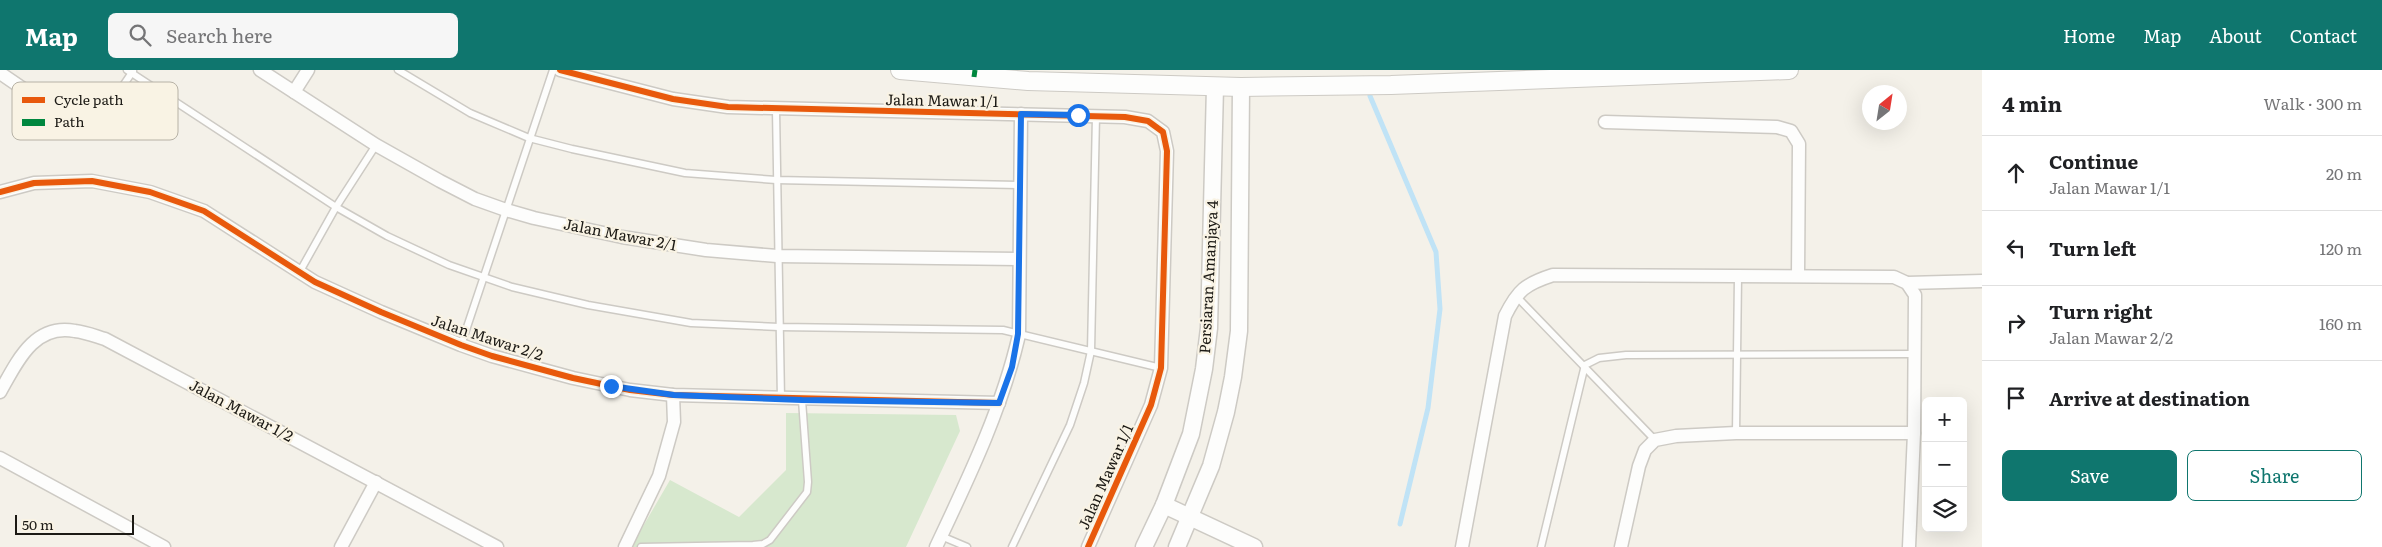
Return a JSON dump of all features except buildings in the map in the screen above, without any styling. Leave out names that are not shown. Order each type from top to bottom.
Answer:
[{"type":"main road","points":[[900,70],[1028,81],[1215,87],[1391,85],[1790,70]]},
{"type":"street","name":"Jalan Mawar 2/1","points":[[260,70],[376,145],[440,181],[506,210],[622,238],[706,250],[777,256],[1019,259]]},
{"type":"street","points":[[294,92],[308,70]]},
{"type":"street","name":"Jalan Mawar 1/1","points":[[560,70],[673,99],[728,107],[776,110],[1096,116],[1148,120],[1163,132],[1167,151],[1161,368],[1151,405],[1088,547]]},
{"type":"street","points":[[0,74],[12,82]]},
{"type":"street","name":"Persiaran Amanjaya 4","points":[[1144,547],[1164,506],[1191,434],[1208,336],[1215,87]]},
{"type":"street","name":"Persiaran Amanjaya 4","points":[[1177,547],[1211,466],[1226,412],[1239,331],[1241,87]]},
{"type":"street","points":[[939,541],[999,403],[1012,367],[1018,334],[1021,114]]},
{"type":"street","points":[[1605,122],[1777,127],[1791,131],[1799,144],[1798,275]]},
{"type":"street","name":"Jalan Mawar 2/2","points":[[0,192],[34,183],[92,181],[150,192],[204,211],[299,273],[381,312],[461,345],[574,378],[630,390],[674,395],[781,400],[999,403]]},
{"type":"street","points":[[1462,547],[1495,373],[1500,334],[1505,316],[1515,295],[1531,282],[1552,275],[1738,277],[1798,275],[1894,277],[1907,283],[1982,281]]},
{"type":"street","points":[[1907,283],[1915,295],[1914,433],[1909,547]]},
{"type":"street","name":"Jalan Mawar 1/2","points":[[0,392],[24,352],[43,333],[73,330],[105,339],[497,547]]},
{"type":"street","points":[[625,547],[659,476],[674,422],[674,395]]},
{"type":"street","points":[[1621,547],[1639,466],[1645,450],[1655,440],[1676,436],[1736,433],[1914,433]]},
{"type":"street","points":[[0,458],[164,547]]},
{"type":"street","points":[[340,547],[376,482]]},
{"type":"street","points":[[1164,506],[1254,547]]},
{"type":"lane","points":[[398,70],[470,113],[530,138],[685,173],[776,180],[1020,185]]},
{"type":"lane","points":[[461,345],[553,70]]},
{"type":"lane","points":[[124,82],[131,71],[148,82]]},
{"type":"lane","points":[[178,102],[336,207],[387,236],[484,279],[588,306],[691,323],[779,327],[1003,330],[1161,368]]},
{"type":"lane","points":[[776,110],[777,256],[781,400]]},
{"type":"lane","points":[[1012,547],[1070,426],[1084,383],[1091,352],[1096,116]]},
{"type":"lane","points":[[299,273],[336,207],[376,145]]},
{"type":"lane","points":[[1736,433],[1738,277]]},
{"type":"lane","points":[[1515,295],[1655,440]]},
{"type":"lane","points":[[1541,547],[1585,366],[1599,358],[1626,355],[1914,354]]},
{"type":"lane","points":[[641,547],[753,545],[763,544],[770,540],[807,492],[808,482],[802,400]]},
{"type":"lane","points":[[939,541],[967,547]]},
{"type":"green space","points":[[786,413],[956,415],[960,431],[906,547],[631,547],[670,480],[739,517],[786,470]]},
{"type":"waterway","points":[[1370,96],[1436,252],[1440,309],[1428,408],[1400,524]]},
{"type":"marked path","points":[[974,77],[975,70]]},
{"type":"cycle path","points":[[560,70],[673,99],[728,107],[1125,117],[1148,121],[1163,132],[1167,151],[1161,368],[1151,405],[1088,547]]},
{"type":"cycle path","points":[[0,192],[34,183],[92,181],[150,192],[204,211],[315,282],[381,312],[492,356],[573,378],[630,390],[673,395],[999,403]]},
{"type":"route","points":[[611,386],[674,395],[802,400],[999,403],[1012,367],[1018,334],[1021,114],[1078,115]]}]
